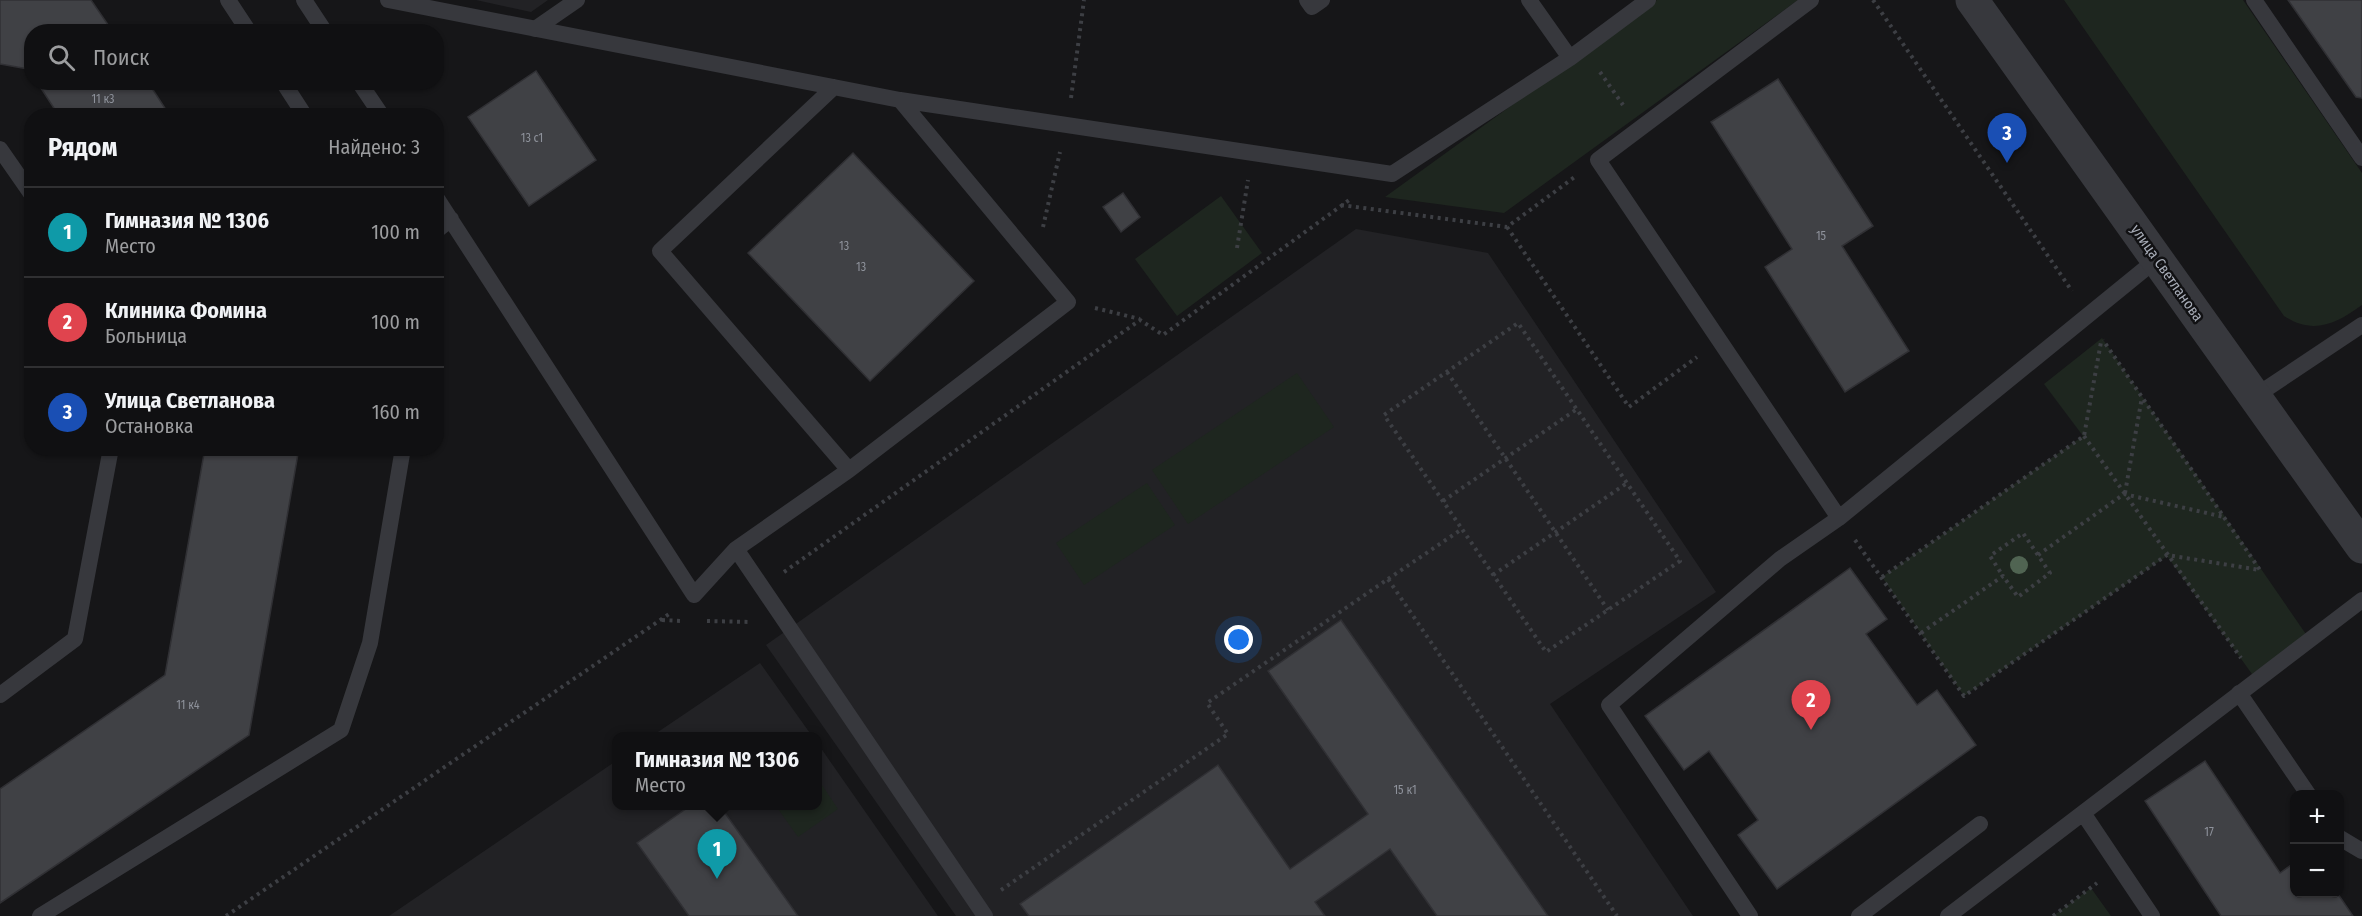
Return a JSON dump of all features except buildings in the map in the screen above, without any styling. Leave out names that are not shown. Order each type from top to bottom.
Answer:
[{"type":"street","name":"улица Светланова","points":[[1972,0],[2362,547]]},
{"type":"lane","points":[[228,0],[244,24]]},
{"type":"lane","points":[[304,0],[320,24]]},
{"type":"lane","points":[[388,0],[900,100],[1392,174],[1570,58],[1648,0]]},
{"type":"lane","points":[[535,29],[577,0]]},
{"type":"lane","points":[[1307,0],[1312,7],[1323,0]]},
{"type":"lane","points":[[1529,0],[1570,58]]},
{"type":"lane","points":[[1811,0],[1598,160],[1839,518]]},
{"type":"lane","points":[[2254,0],[2362,158]]},
{"type":"lane","points":[[834,87],[660,251],[849,470]]},
{"type":"lane","points":[[288,90],[300,108]]},
{"type":"lane","points":[[364,90],[377,108]]},
{"type":"lane","points":[[444,209],[694,595],[736,549],[849,470],[1068,302],[900,100]]},
{"type":"lane","points":[[0,149],[24,184]]},
{"type":"lane","points":[[444,225],[451,219]]},
{"type":"lane","points":[[1750,916],[1609,705],[1780,559],[1839,518],[2157,259]]},
{"type":"lane","points":[[2254,396],[2362,325]]},
{"type":"lane","points":[[0,695],[75,639],[109,456]]},
{"type":"lane","points":[[40,916],[341,730],[370,643],[402,456]]},
{"type":"lane","points":[[736,549],[981,911]]},
{"type":"lane","points":[[1948,916],[2362,600]]},
{"type":"lane","points":[[2239,693],[2305,790]]},
{"type":"lane","points":[[2083,813],[2152,916]]},
{"type":"lane","points":[[1859,916],[1980,824]]},
{"type":"lane","points":[[2344,840],[2362,851]]},
{"type":"path","points":[[1839,518],[1965,696],[2167,555],[2260,570],[1873,0]]},
{"type":"path","points":[[1237,248],[1253,153]]},
{"type":"path","points":[[1340,205],[1507,227],[1598,160]]},
{"type":"path","points":[[1068,302],[1140,320],[1163,335],[1340,205],[1392,174]]},
{"type":"path","points":[[1507,227],[1629,407],[1721,340]]},
{"type":"path","points":[[762,588],[1140,320]]},
{"type":"path","points":[[1518,323],[1577,409],[1680,561],[1546,652],[1384,415],[1518,323]]},
{"type":"path","points":[[1882,577],[2084,436],[2102,338]]},
{"type":"path","points":[[1447,372],[1608,610]]},
{"type":"path","points":[[2038,555],[2124,494],[2142,396]]},
{"type":"path","points":[[1443,501],[1577,409]]},
{"type":"path","points":[[2084,436],[2257,681]]},
{"type":"path","points":[[1493,575],[1628,483]]},
{"type":"path","points":[[2124,494],[2224,517]]},
{"type":"path","points":[[981,911],[1228,734],[1207,703],[1462,529]]},
{"type":"path","points":[[2023,533],[2050,573],[2018,597],[2003,576],[1990,556],[2023,533]]},
{"type":"path","points":[[1921,633],[2003,576]]},
{"type":"path","points":[[1388,579],[1617,916]]},
{"type":"path","points":[[226,916],[662,620],[694,595]]},
{"type":"path","points":[[696,621],[752,622],[773,606]]},
{"type":"path","points":[[662,620],[684,621]]},
{"type":"path","points":[[2053,916],[2119,867]]},
{"type":"shaded area","points":[[476,0],[548,0],[531,12]]},
{"type":"shaded area","points":[[1657,0],[1798,0],[1504,213],[1385,197]]},
{"type":"shaded area","points":[[2064,0],[2243,0],[2362,173],[2362,305],[2334,322],[2324,325],[2305,325],[2284,316]]},
{"type":"shaded area","points":[[1221,196],[1262,253],[1177,316],[1135,259]]},
{"type":"shaded area","points":[[1356,229],[1488,253],[1716,592],[1550,704],[1693,916],[956,916],[766,645]]},
{"type":"shaded area","points":[[2102,338],[2310,640],[2257,681],[2167,556],[1964,696],[1882,577],[2083,436],[2044,384]]},
{"type":"shaded area","points":[[1297,373],[1334,427],[1188,524],[1152,470]]},
{"type":"shaded area","points":[[1147,483],[1175,525],[1084,585],[1056,543]]},
{"type":"shaded area","points":[[760,663],[809,732],[658,732]]},
{"type":"shaded area","points":[[822,750],[938,916],[389,916],[612,764],[612,810],[822,810]]},
{"type":"shaded area","points":[[822,785],[838,809],[798,837],[779,810],[822,810]]},
{"type":"shaded area","points":[[2091,888],[2111,916],[2053,916]]},
{"type":"place","name":"Улица Светланова","points":[[2007,163]]},
{"type":"place","name":"Клиника Фомина","points":[[1811,730]]},
{"type":"place","name":"Гимназия № 1306","points":[[717,879]]}]
